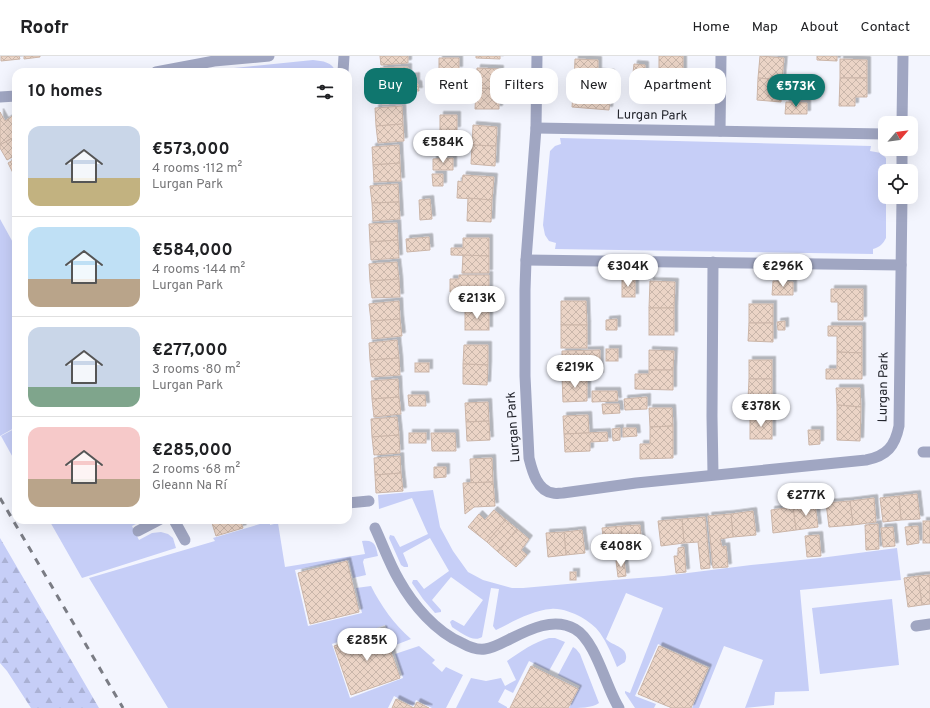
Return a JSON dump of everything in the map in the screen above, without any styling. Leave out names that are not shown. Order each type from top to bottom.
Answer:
[{"type":"street","points":[[177,68],[214,61],[269,56]]},
{"type":"street","points":[[343,68],[344,56]]},
{"type":"street","name":"Lurgan Park","points":[[537,56],[536,128],[526,260],[524,376],[529,458],[532,469],[544,490],[558,493],[714,474],[866,460],[873,459],[883,454],[892,445],[899,426],[902,204]]},
{"type":"street","points":[[720,131],[721,56]]},
{"type":"street","points":[[902,116],[903,56]]},
{"type":"street","points":[[0,97],[12,96]]},
{"type":"street","name":"Lurgan Park","points":[[536,128],[878,134]]},
{"type":"street","points":[[526,260],[901,265]]},
{"type":"street","points":[[713,262],[712,416],[714,474]]},
{"type":"street","points":[[352,504],[369,502]]},
{"type":"street","points":[[138,531],[151,524]]},
{"type":"street","points":[[176,524],[185,540]]},
{"type":"street","points":[[375,528],[391,565],[404,589],[427,617],[445,635],[455,641],[476,649],[485,649],[496,646],[522,633],[548,624],[558,623],[568,626],[583,635],[588,643],[619,708]]},
{"type":"street","points":[[916,626],[930,624]]},
{"type":"green space","points":[[313,60],[330,64],[333,68],[234,68]]},
{"type":"green space","points":[[560,138],[871,146],[870,151],[878,152],[878,156],[884,156],[886,158],[886,164],[878,164],[878,204],[886,204],[886,238],[881,245],[873,249],[873,254],[555,249],[556,243],[549,241],[545,235],[543,225],[550,151],[555,146],[561,144]]},
{"type":"green space","points":[[0,219],[12,241],[12,429],[0,436]]},
{"type":"green space","points":[[12,430],[12,456],[1,436]]},
{"type":"green space","points":[[433,490],[440,527],[453,551],[468,572],[483,580],[512,588],[664,576],[897,548],[901,580],[800,590],[809,691],[775,692],[774,705],[745,708],[763,660],[724,646],[699,708],[692,708],[710,667],[658,644],[635,696],[656,704],[654,708],[635,708],[625,691],[630,693],[663,608],[626,593],[606,639],[623,650],[625,653],[625,662],[617,667],[603,637],[598,630],[584,619],[567,611],[559,609],[544,610],[523,617],[496,630],[493,626],[499,589],[491,588],[482,637],[475,639],[467,636],[452,627],[450,622],[453,620],[464,626],[483,600],[451,577],[432,600],[441,610],[441,612],[435,613],[412,583],[413,580],[417,580],[424,589],[449,571],[430,538],[403,553],[408,565],[408,567],[404,567],[401,565],[389,538],[390,535],[394,536],[400,547],[428,534],[412,498],[379,509],[378,495]]},
{"type":"green space","points":[[51,524],[136,524],[132,526],[139,540],[152,533],[161,532],[168,534],[173,538],[176,548],[82,578]]},
{"type":"green space","points":[[260,524],[278,524],[285,567],[365,554],[362,541],[372,542],[378,556],[364,559],[363,562],[366,575],[353,578],[349,560],[295,570],[308,626],[362,613],[356,588],[371,586],[388,614],[411,639],[393,646],[385,625],[332,644],[350,698],[403,678],[395,654],[419,646],[435,660],[432,663],[442,672],[446,667],[463,675],[446,708],[432,708],[416,700],[413,706],[394,696],[388,708],[168,708],[89,578],[215,541],[213,538]]},
{"type":"green space","points":[[0,538],[99,708],[31,708],[7,671],[0,663]]},
{"type":"green space","points":[[892,599],[899,665],[820,674],[812,608]]},
{"type":"green space","points":[[549,638],[555,638],[565,642],[549,671],[529,661],[513,693],[505,689],[498,702],[507,708],[456,708],[471,678],[486,681],[501,678],[505,686],[516,680],[507,661],[522,651]]},
{"type":"green space","points":[[573,647],[580,654],[599,703],[593,706],[569,708],[580,686],[558,675]]},
{"type":"building","points":[[1,56],[19,56],[20,59],[1,61]]},
{"type":"building","points":[[24,56],[40,56],[40,57],[24,59]]},
{"type":"building","points":[[380,56],[408,56],[408,63],[381,65]]},
{"type":"building","points":[[476,56],[500,56],[500,59],[476,58]]},
{"type":"building","points":[[659,56],[683,56],[683,68],[659,68]]},
{"type":"building","points":[[760,56],[784,58],[782,80],[758,78]]},
{"type":"building","points":[[817,56],[837,56],[837,61],[817,60]]},
{"type":"building","points":[[439,58],[459,58],[459,68],[439,68]]},
{"type":"building","points":[[575,59],[598,60],[598,68],[575,68]]},
{"type":"building","points":[[840,59],[867,60],[867,78],[840,78]]},
{"type":"building","points":[[634,64],[645,65],[645,68],[634,68]]},
{"type":"building","points":[[408,67],[408,68],[380,68]]},
{"type":"building","points":[[482,68],[490,69],[490,89],[482,88]]},
{"type":"building","points":[[758,78],[782,80],[781,102],[757,100]]},
{"type":"building","points":[[840,78],[867,78],[867,97],[855,97],[855,106],[839,106]]},
{"type":"building","points":[[418,84],[419,91],[417,91]]},
{"type":"building","points":[[482,88],[490,89],[490,104],[499,104],[499,109],[475,109],[475,104],[482,104]]},
{"type":"building","points":[[786,102],[807,103],[807,114],[785,114]]},
{"type":"building","points":[[572,104],[610,104],[609,110],[572,107]]},
{"type":"building","points":[[402,106],[403,124],[376,126],[375,108]]},
{"type":"building","points":[[0,112],[5,121],[12,116],[12,138],[0,145]]},
{"type":"building","points":[[440,115],[457,115],[457,130],[440,131]]},
{"type":"building","points":[[403,124],[404,141],[378,143],[376,126]]},
{"type":"building","points":[[473,125],[497,127],[496,146],[472,145]]},
{"type":"building","points":[[12,138],[12,157],[7,160],[0,148],[0,145]]},
{"type":"building","points":[[399,145],[400,163],[373,165],[372,147]]},
{"type":"building","points":[[472,145],[496,146],[495,166],[471,164]]},
{"type":"building","points":[[453,158],[453,170],[433,170],[433,159]]},
{"type":"building","points":[[12,160],[12,171],[8,163]]},
{"type":"building","points":[[400,163],[401,181],[374,182],[373,165]]},
{"type":"building","points":[[432,174],[443,174],[443,186],[433,186]]},
{"type":"building","points":[[463,175],[494,177],[492,200],[457,198],[458,181],[462,182]]},
{"type":"building","points":[[398,184],[399,202],[372,203],[370,186]]},
{"type":"building","points":[[468,198],[492,200],[491,222],[467,221]]},
{"type":"building","points":[[430,199],[432,219],[420,220],[419,200]]},
{"type":"building","points":[[399,202],[400,219],[373,221],[372,203]]},
{"type":"building","points":[[397,223],[398,240],[370,242],[369,224]]},
{"type":"building","points":[[429,237],[430,250],[407,252],[406,239]]},
{"type":"building","points":[[463,238],[489,238],[489,256],[451,255],[451,248],[463,248]]},
{"type":"building","points":[[398,240],[399,258],[371,260],[370,242]]},
{"type":"building","points":[[463,255],[489,256],[489,273],[462,273]]},
{"type":"building","points":[[397,262],[399,279],[370,281],[369,264]]},
{"type":"building","points":[[459,275],[489,275],[489,292],[450,292],[450,279],[459,279]]},
{"type":"building","points":[[622,278],[635,278],[635,297],[622,297]]},
{"type":"building","points":[[399,279],[400,297],[372,298],[370,281]]},
{"type":"building","points":[[650,281],[675,282],[674,308],[649,308]]},
{"type":"building","points":[[773,281],[793,282],[793,295],[772,295]]},
{"type":"building","points":[[831,289],[863,289],[863,320],[838,320],[838,302],[831,302]]},
{"type":"building","points":[[465,292],[489,292],[489,310],[465,310]]},
{"type":"building","points":[[399,301],[400,319],[371,321],[369,304]]},
{"type":"building","points":[[561,301],[586,301],[587,325],[561,325]]},
{"type":"building","points":[[749,304],[773,304],[773,323],[749,323]]},
{"type":"building","points":[[649,308],[674,308],[674,335],[649,335]]},
{"type":"building","points":[[465,310],[489,310],[489,330],[465,330]]},
{"type":"building","points":[[400,319],[402,336],[372,339],[371,321]]},
{"type":"building","points":[[617,319],[617,330],[606,330],[606,320]]},
{"type":"building","points":[[785,321],[785,330],[778,330],[777,322]]},
{"type":"building","points":[[749,323],[773,323],[773,342],[748,341]]},
{"type":"building","points":[[561,325],[587,325],[587,348],[561,348]]},
{"type":"building","points":[[828,326],[862,326],[862,353],[837,352],[837,336],[828,336]]},
{"type":"building","points":[[397,340],[399,358],[370,360],[369,343]]},
{"type":"building","points":[[464,345],[488,345],[488,365],[463,364]]},
{"type":"building","points":[[606,349],[618,349],[618,361],[606,361]]},
{"type":"building","points":[[600,350],[600,376],[562,376],[562,351]]},
{"type":"building","points":[[649,350],[674,351],[673,370],[649,370]]},
{"type":"building","points":[[837,352],[862,353],[862,379],[826,379],[826,369],[837,369]]},
{"type":"building","points":[[399,358],[400,375],[372,377],[370,360]]},
{"type":"building","points":[[749,360],[772,360],[772,379],[749,379]]},
{"type":"building","points":[[415,363],[429,363],[429,372],[415,372]]},
{"type":"building","points":[[463,364],[488,365],[487,385],[463,384]]},
{"type":"building","points":[[649,370],[673,370],[673,390],[635,389],[635,374],[649,374]]},
{"type":"building","points":[[562,376],[587,376],[587,401],[563,402]]},
{"type":"building","points":[[398,379],[399,397],[372,399],[371,381]]},
{"type":"building","points":[[749,379],[772,379],[772,399],[748,399]]},
{"type":"building","points":[[836,388],[860,388],[861,407],[837,405]]},
{"type":"building","points":[[592,391],[617,391],[618,401],[592,402]]},
{"type":"building","points":[[408,395],[425,395],[426,406],[409,406]]},
{"type":"building","points":[[399,397],[401,414],[374,417],[372,399]]},
{"type":"building","points":[[647,397],[647,409],[625,410],[624,399]]},
{"type":"building","points":[[488,402],[489,421],[466,422],[465,403]]},
{"type":"building","points":[[602,404],[619,404],[620,413],[603,414]]},
{"type":"building","points":[[837,405],[861,407],[860,441],[837,440]]},
{"type":"building","points":[[649,408],[672,408],[673,426],[650,427]]},
{"type":"building","points":[[588,415],[589,433],[564,434],[563,416]]},
{"type":"building","points":[[397,417],[399,435],[372,437],[371,419]]},
{"type":"building","points":[[750,417],[772,417],[772,439],[750,439]]},
{"type":"building","points":[[489,421],[490,440],[467,441],[466,422]]},
{"type":"building","points":[[673,426],[673,458],[640,459],[640,444],[650,444],[650,427]]},
{"type":"building","points":[[620,428],[620,440],[613,441],[612,429]]},
{"type":"building","points":[[623,428],[636,428],[637,436],[623,437]]},
{"type":"building","points":[[808,430],[820,430],[820,444],[809,445]]},
{"type":"building","points":[[607,432],[608,441],[590,442],[590,451],[565,452],[564,434]]},
{"type":"building","points":[[409,433],[426,433],[426,443],[409,443]]},
{"type":"building","points":[[431,433],[455,433],[456,451],[432,451]]},
{"type":"building","points":[[399,435],[400,453],[374,455],[372,437]]},
{"type":"building","points":[[400,456],[401,473],[375,475],[374,458]]},
{"type":"building","points":[[492,458],[493,482],[471,483],[470,459]]},
{"type":"building","points":[[434,467],[446,467],[446,477],[434,478]]},
{"type":"building","points":[[401,473],[403,491],[376,493],[375,475]]},
{"type":"building","points":[[493,482],[495,506],[474,507],[465,514],[463,483]]},
{"type":"building","points":[[917,494],[920,519],[901,520],[899,496]]},
{"type":"building","points":[[899,496],[901,520],[883,522],[880,498]]},
{"type":"building","points":[[874,498],[876,522],[853,525],[850,501]]},
{"type":"building","points":[[850,501],[853,525],[829,527],[826,503]]},
{"type":"building","points":[[815,504],[818,527],[796,530],[793,507]]},
{"type":"building","points":[[793,507],[796,530],[773,533],[771,510]]},
{"type":"building","points":[[494,510],[506,520],[487,542],[468,527],[479,514],[485,520]]},
{"type":"building","points":[[753,511],[756,535],[733,537],[731,514]]},
{"type":"building","points":[[731,514],[733,537],[720,539],[722,547],[726,546],[728,567],[713,568],[708,516]]},
{"type":"building","points":[[705,517],[710,568],[701,569],[698,542],[684,543],[682,519]]},
{"type":"building","points":[[682,519],[684,543],[661,546],[658,521]]},
{"type":"building","points":[[506,520],[517,529],[498,552],[487,542]]},
{"type":"building","points":[[923,521],[930,521],[930,543],[923,543]]},
{"type":"building","points":[[212,524],[242,524],[243,528],[216,536]]},
{"type":"building","points":[[878,524],[879,549],[866,550],[865,525]]},
{"type":"building","points":[[640,525],[642,548],[623,549],[621,526]]},
{"type":"building","points":[[621,526],[623,549],[605,551],[602,528]]},
{"type":"building","points":[[918,526],[919,543],[907,545],[905,527]]},
{"type":"building","points":[[893,527],[895,546],[883,547],[881,528]]},
{"type":"building","points":[[517,529],[529,539],[521,550],[527,555],[516,567],[498,552]]},
{"type":"building","points":[[582,530],[585,553],[566,555],[564,532]]},
{"type":"building","points":[[564,532],[566,555],[548,557],[546,533]]},
{"type":"building","points":[[819,535],[821,556],[807,557],[805,536]]},
{"type":"building","points":[[684,547],[686,572],[676,573],[674,556],[678,556],[678,548]]},
{"type":"building","points":[[624,560],[626,576],[618,577],[616,561]]},
{"type":"building","points":[[347,561],[359,612],[310,624],[298,573]]},
{"type":"building","points":[[570,572],[576,572],[576,580],[570,580]]},
{"type":"building","points":[[930,575],[930,604],[922,605],[918,576]]},
{"type":"building","points":[[918,576],[922,605],[908,607],[904,578]]},
{"type":"building","points":[[383,629],[400,678],[351,695],[334,646]]},
{"type":"building","points":[[659,646],[708,668],[691,708],[672,708],[638,694]]},
{"type":"building","points":[[531,666],[578,689],[568,708],[510,708]]},
{"type":"building","points":[[396,699],[414,708],[392,708]]},
{"type":"building","points":[[417,702],[429,708],[414,708]]},
{"type":"railway","points":[[0,498],[12,518]]},
{"type":"railway","points":[[15,524],[123,708]]}]
